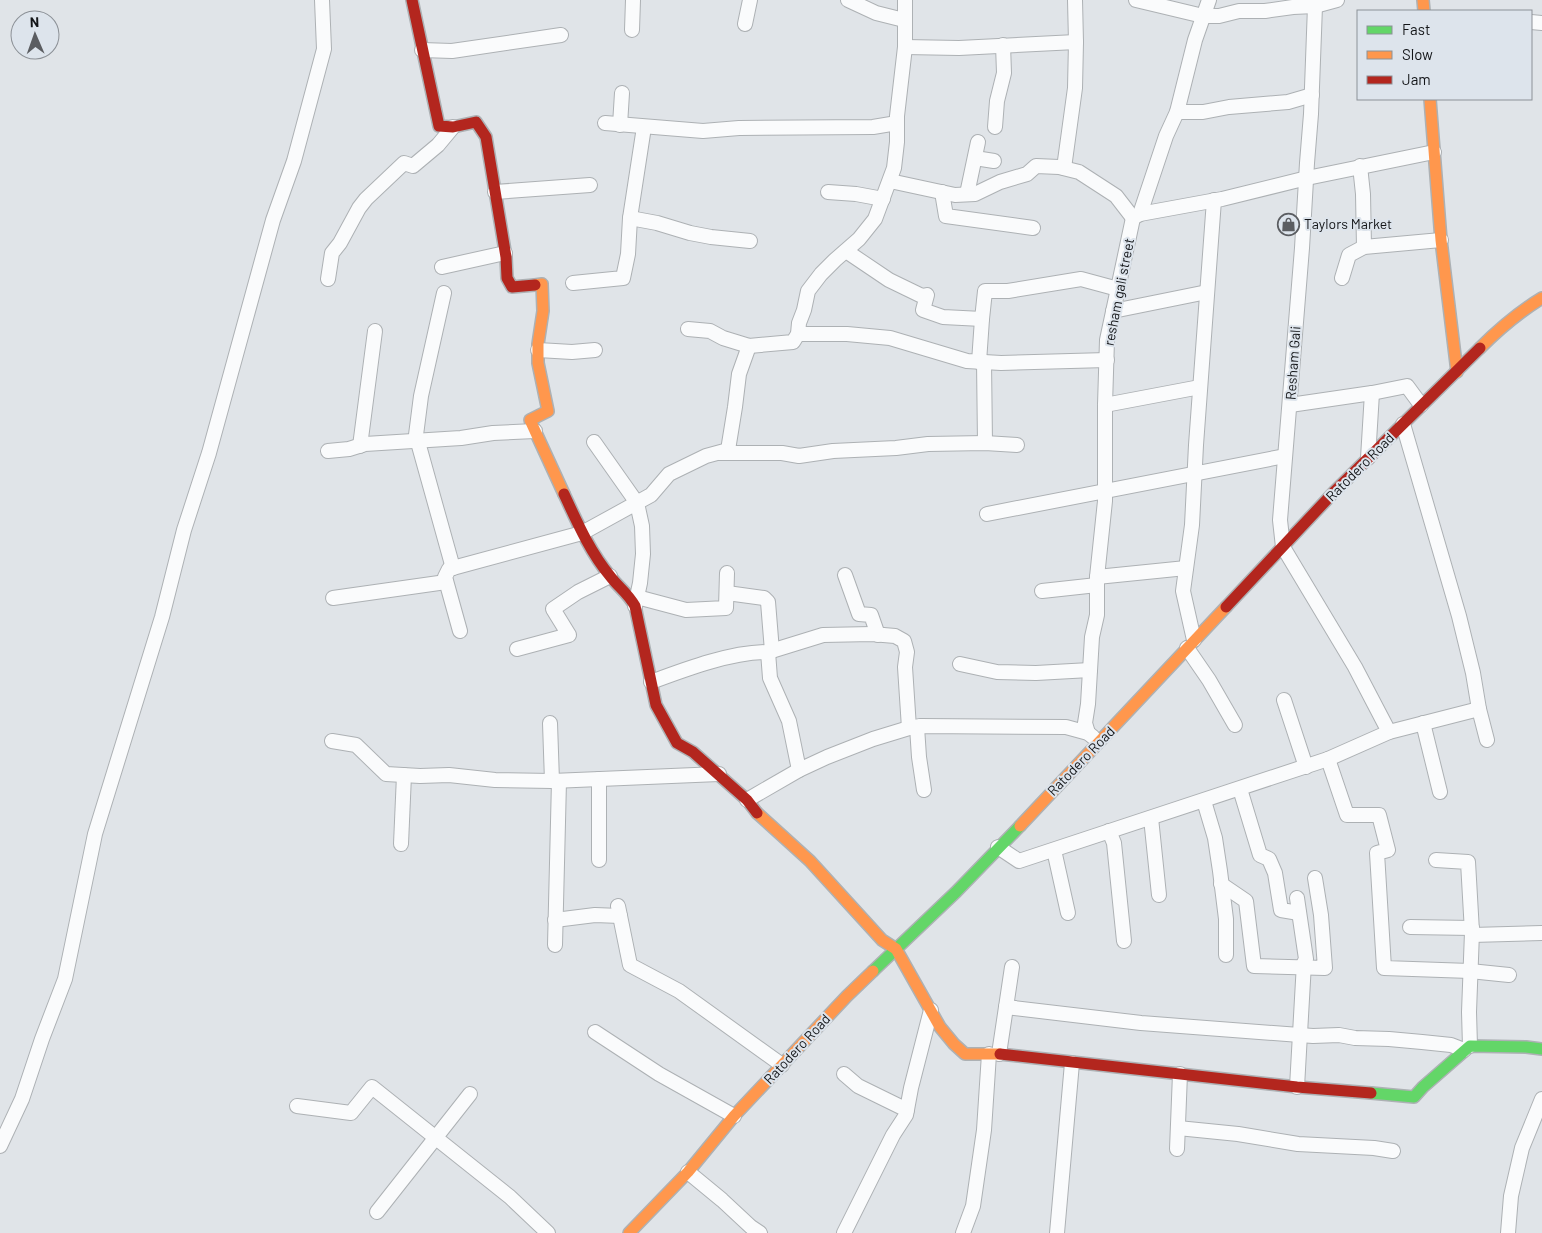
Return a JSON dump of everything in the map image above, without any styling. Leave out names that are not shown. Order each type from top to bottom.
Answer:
[{"type":"street","points":[[0,1146],[22,1099],[65,979],[95,834],[162,617],[184,530],[209,453],[273,220],[294,161],[324,49],[322,0]]},
{"type":"street","points":[[412,0],[439,126],[454,127],[476,122],[486,136],[505,252],[507,278],[512,287],[542,284],[543,311],[538,364],[548,411],[530,420],[582,533],[610,576],[636,601],[686,610],[726,608],[728,573]]},
{"type":"street","points":[[632,30],[633,0]]},
{"type":"street","points":[[745,24],[750,0]]},
{"type":"street","points":[[848,0],[876,13],[904,20]]},
{"type":"street","points":[[688,329],[710,331],[723,338],[749,346],[793,342],[798,334],[799,323],[808,291],[875,219],[894,168],[898,142],[897,123],[905,47],[904,20],[906,0]]},
{"type":"street","points":[[1064,168],[1075,88],[1077,0]]},
{"type":"street","points":[[1136,0],[1202,16],[1219,16],[1267,5],[1315,6],[1337,0]]},
{"type":"street","name":"resham gali street","points":[[1088,733],[1086,723],[1092,637],[1097,616],[1097,581],[1105,491],[1107,340],[1137,216],[1166,136],[1177,112],[1202,16],[1209,0]]},
{"type":"street","name":"Resham Gali","points":[[1283,547],[1280,520],[1307,178],[1315,6]]},
{"type":"street","points":[[422,50],[452,51],[560,35]]},
{"type":"street","points":[[905,47],[959,48],[1076,42]]},
{"type":"street","points":[[995,127],[997,101],[1004,73],[1003,45]]},
{"type":"street","points":[[620,125],[622,93]]},
{"type":"street","points":[[1177,112],[1204,112],[1288,102],[1312,95]]},
{"type":"street","points":[[1430,100],[1441,240],[1457,372]]},
{"type":"street","points":[[605,124],[703,131],[739,128],[873,127],[897,123]]},
{"type":"street","points":[[328,279],[332,252],[366,199],[404,163],[413,166],[454,127]]},
{"type":"street","points":[[573,283],[624,278],[628,254],[630,218],[644,127]]},
{"type":"street","points":[[967,194],[978,142]]},
{"type":"street","points":[[890,180],[955,195],[975,194],[1000,182],[1027,174],[1036,166],[1064,168],[1078,172],[1116,196],[1137,216],[1360,166],[1434,152]]},
{"type":"street","points":[[975,158],[994,161]]},
{"type":"street","points":[[1360,166],[1363,194],[1364,246]]},
{"type":"street","points":[[495,192],[590,185]]},
{"type":"street","points":[[828,192],[856,194],[883,199]]},
{"type":"street","points":[[942,192],[946,216],[1034,228]]},
{"type":"street","points":[[1214,200],[1192,525],[1183,590],[1191,644],[1208,680],[1235,725]]},
{"type":"street","points":[[630,218],[710,237],[750,241]]},
{"type":"street","points":[[1342,278],[1350,255],[1364,246],[1441,240]]},
{"type":"street","points":[[846,251],[889,280],[922,296],[927,295],[923,310],[944,317],[982,319]]},
{"type":"street","points":[[442,267],[505,252]]},
{"type":"street","points":[[985,443],[982,319],[985,291],[1008,291],[1081,279],[1118,289]]},
{"type":"street","points":[[1113,311],[1207,292]]},
{"type":"street","points":[[444,293],[421,396],[416,436],[453,568]]},
{"type":"street","name":"Ratodero Road","points":[[629,1233],[688,1172],[734,1116],[847,996],[956,892],[1099,743],[1334,492],[1500,328],[1521,311],[1542,298]]},
{"type":"street","points":[[360,446],[375,331]]},
{"type":"street","points":[[798,334],[847,334],[890,338],[958,359],[982,362],[1107,360]]},
{"type":"street","points":[[460,631],[445,577],[449,569],[582,533],[651,495],[669,474],[690,463],[728,450],[736,408],[739,374],[749,346]]},
{"type":"street","points":[[538,350],[572,352],[595,350]]},
{"type":"street","points":[[1290,405],[1408,386],[1421,405]]},
{"type":"street","points":[[1105,405],[1200,387]]},
{"type":"street","points":[[1368,458],[1372,393]]},
{"type":"street","points":[[1403,424],[1459,616],[1487,740]]},
{"type":"street","points":[[328,451],[349,449],[365,444],[535,431]]},
{"type":"street","points":[[594,442],[637,503],[642,526],[643,554],[636,601],[656,705],[677,743],[693,752],[747,800],[760,816],[810,861],[882,940],[896,949],[940,1027],[965,1054],[994,1054],[1297,1087],[1414,1097],[1467,1048],[1472,931],[1468,862],[1436,860]]},
{"type":"street","points":[[719,453],[782,453],[799,456],[833,451],[896,448],[928,444],[1017,444]]},
{"type":"street","points":[[987,514],[1285,456]]},
{"type":"street","points":[[1283,547],[1355,667],[1389,732]]},
{"type":"street","points":[[1042,591],[1186,568]]},
{"type":"street","points":[[845,575],[859,614],[871,615],[878,635]]},
{"type":"street","points":[[517,649],[569,635],[553,609],[578,592],[610,576]]},
{"type":"street","points":[[333,598],[446,582]]},
{"type":"street","points":[[727,592],[764,598],[768,602],[770,678],[789,721],[799,770]]},
{"type":"street","points":[[651,682],[711,662],[756,652],[770,651],[823,635],[895,636],[904,641],[907,652],[905,667],[924,790]]},
{"type":"street","points":[[960,664],[996,672],[1090,670]]},
{"type":"street","points":[[1284,700],[1306,767]]},
{"type":"street","points":[[998,847],[1019,861],[1306,767],[1389,732],[1479,709]]},
{"type":"street","points":[[550,723],[556,781],[555,944]]},
{"type":"street","points":[[1423,723],[1440,792]]},
{"type":"street","points":[[747,800],[799,770],[827,757],[873,739],[913,727],[1066,727],[1088,733],[1099,743]]},
{"type":"street","points":[[332,741],[356,745],[386,774],[449,775],[495,780],[556,781],[719,774]]},
{"type":"street","points":[[1328,759],[1347,815],[1379,815],[1388,850],[1377,853],[1384,968],[1470,971],[1509,975]]},
{"type":"street","points":[[401,844],[404,775]]},
{"type":"street","points":[[599,860],[600,779]]},
{"type":"street","points":[[1240,789],[1260,855],[1270,860],[1275,872],[1281,910],[1299,913]]},
{"type":"street","points":[[1204,801],[1215,838],[1222,884],[1226,919],[1226,955]]},
{"type":"street","points":[[1151,818],[1159,894]]},
{"type":"street","points":[[1109,831],[1114,843],[1124,941]]},
{"type":"street","points":[[1054,850],[1068,913]]},
{"type":"street","points":[[1222,884],[1246,901],[1254,966],[1325,968],[1322,915],[1315,878]]},
{"type":"street","points":[[1297,898],[1306,959],[1297,1087]]},
{"type":"street","points":[[555,920],[619,911],[630,965],[679,991],[782,1065]]},
{"type":"street","points":[[1410,927],[1542,933]]},
{"type":"street","points":[[963,1233],[972,1206],[994,1054],[1006,1007],[1012,967]]},
{"type":"street","points":[[1006,1007],[1141,1023],[1313,1036],[1339,1035],[1467,1048],[1526,1047],[1542,1049]]},
{"type":"street","points":[[844,1233],[894,1135],[906,1116],[930,1010]]},
{"type":"street","points":[[595,1032],[659,1074],[734,1116]]},
{"type":"street","points":[[1057,1233],[1072,1063]]},
{"type":"street","points":[[844,1074],[858,1086],[907,1110]]},
{"type":"street","points":[[1177,1149],[1180,1074]]},
{"type":"street","points":[[297,1106],[351,1113],[372,1088],[510,1197],[548,1233]]},
{"type":"street","points":[[377,1212],[470,1094]]},
{"type":"street","points":[[1508,1233],[1511,1196],[1522,1148],[1542,1099]]},
{"type":"street","points":[[1178,1128],[1238,1134],[1298,1144],[1374,1148],[1393,1151]]},
{"type":"street","points":[[688,1172],[760,1233]]},
{"type":"traffic: fast","points":[[873,971],[956,892],[1020,826]]},
{"type":"traffic: fast","points":[[1371,1093],[1414,1097],[1470,1046],[1542,1049]]},
{"type":"traffic: slow","points":[[1423,0],[1424,10]]},
{"type":"traffic: slow","points":[[1430,100],[1441,240],[1457,372]]},
{"type":"traffic: slow","points":[[535,285],[542,284],[543,311],[538,344],[538,363],[548,411],[530,420],[564,494]]},
{"type":"traffic: slow","points":[[1480,348],[1510,321],[1542,298]]},
{"type":"traffic: slow","points":[[1020,826],[1226,607]]},
{"type":"traffic: slow","points":[[757,813],[810,861],[882,940],[896,949],[940,1027],[954,1044],[965,1054],[1000,1054]]},
{"type":"traffic: slow","points":[[629,1233],[688,1172],[734,1116],[873,971]]},
{"type":"traffic: jam","points":[[412,0],[439,126],[453,127],[476,122],[486,137],[506,257],[507,278],[512,287],[535,285]]},
{"type":"traffic: jam","points":[[1226,607],[1334,492],[1480,348]]},
{"type":"traffic: jam","points":[[564,494],[596,557],[635,606],[656,705],[677,743],[693,752],[747,800],[757,813]]},
{"type":"traffic: jam","points":[[1000,1054],[1297,1087],[1371,1093]]},
{"type":"place","name":"Taylors Market","points":[[1288,224]]}]
